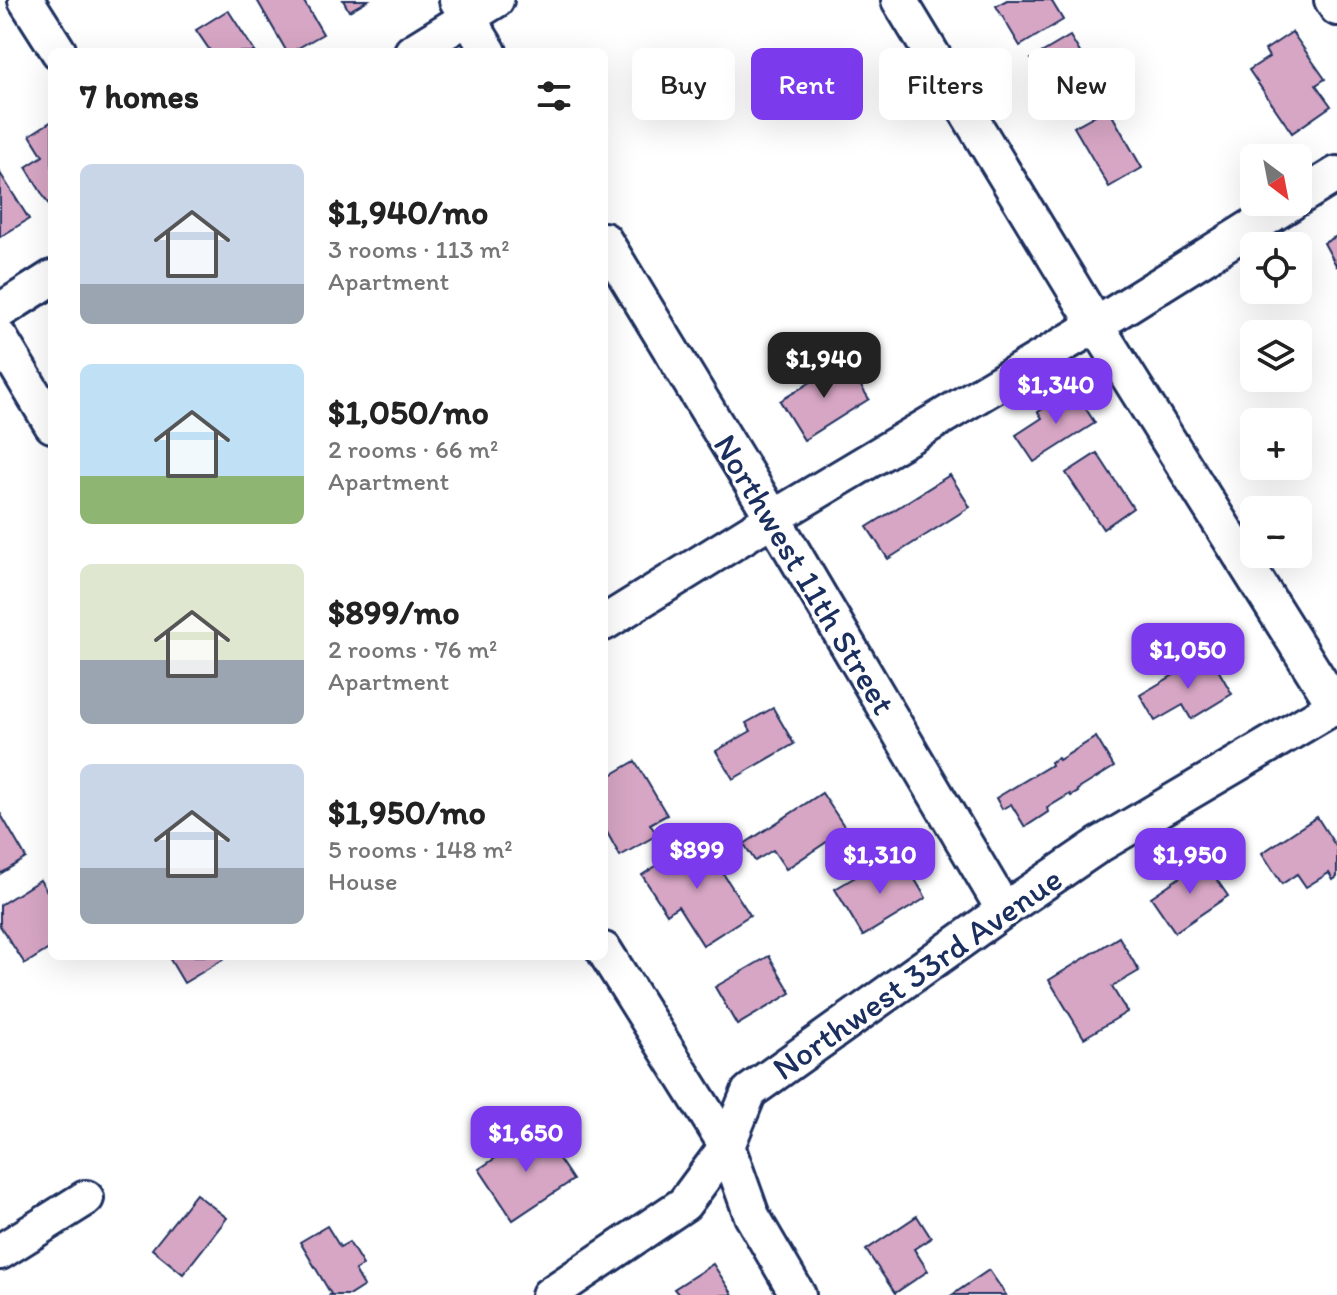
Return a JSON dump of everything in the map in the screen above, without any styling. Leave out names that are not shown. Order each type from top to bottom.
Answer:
[{"type":"street","points":[[26,0],[56,48]]},
{"type":"street","points":[[899,0],[1096,325],[1336,707]]},
{"type":"street","points":[[1332,0],[1337,8]]},
{"type":"street","points":[[417,48],[474,6],[488,48]]},
{"type":"street","points":[[1312,189],[1337,174]]},
{"type":"street","points":[[608,621],[1096,325],[1270,216]]},
{"type":"street","name":"Northwest 11th Street","points":[[608,247],[773,518],[1004,910]]},
{"type":"street","points":[[0,311],[48,281]]},
{"type":"street","points":[[0,338],[48,418]]},
{"type":"street","name":"Northwest 33rd Avenue","points":[[549,1295],[684,1204],[727,1146],[749,1092],[1099,845],[1336,707]]},
{"type":"street","points":[[608,956],[727,1146],[752,1216],[798,1295]]},
{"type":"street","points":[[0,1252],[86,1198]]},
{"type":"building","points":[[257,0],[303,0],[323,34],[298,48],[285,48]]},
{"type":"building","points":[[343,0],[368,0],[349,11]]},
{"type":"building","points":[[1007,0],[1051,0],[1063,20],[1020,46],[996,6]]},
{"type":"building","points":[[228,10],[252,48],[208,48],[196,30]]},
{"type":"building","points":[[1292,32],[1325,79],[1316,85],[1331,106],[1292,133],[1249,70],[1269,57],[1265,50]]},
{"type":"building","points":[[1070,36],[1077,48],[1050,48]]},
{"type":"building","points":[[1087,120],[1115,120],[1142,168],[1109,187],[1074,127]]},
{"type":"building","points":[[48,124],[48,204],[26,167],[43,156],[30,135]]},
{"type":"building","points":[[0,173],[29,219],[0,237]]},
{"type":"building","points":[[1337,236],[1337,267],[1324,243]]},
{"type":"building","points":[[845,361],[869,399],[804,440],[780,401]]},
{"type":"building","points":[[1073,389],[1095,423],[1034,462],[1016,435],[1042,418],[1038,412]]},
{"type":"building","points":[[1097,453],[1133,508],[1103,529],[1066,473]]},
{"type":"building","points":[[950,475],[970,507],[888,559],[867,527]]},
{"type":"building","points":[[1209,654],[1232,694],[1191,719],[1183,705],[1155,721],[1140,695]]},
{"type":"building","points":[[773,708],[794,744],[733,779],[716,751],[751,731],[746,723]]},
{"type":"building","points":[[1096,737],[1114,767],[1078,792],[1047,808],[1048,812],[1025,827],[1011,804],[1002,809],[996,798],[1051,765],[1050,762],[1059,760]]},
{"type":"building","points":[[635,761],[667,815],[650,824],[657,835],[620,856],[608,834],[608,777]]},
{"type":"building","points":[[822,793],[846,829],[786,869],[773,850],[755,861],[744,844]]},
{"type":"building","points":[[0,813],[26,858],[0,874]]},
{"type":"building","points":[[1317,817],[1337,848],[1337,877],[1333,880],[1329,873],[1306,887],[1297,874],[1282,884],[1262,853]]},
{"type":"building","points":[[700,838],[750,915],[703,945],[678,906],[667,914],[642,875]]},
{"type":"building","points":[[884,860],[891,872],[905,863],[926,898],[863,936],[835,889]]},
{"type":"building","points":[[1204,861],[1228,896],[1175,932],[1151,897]]},
{"type":"building","points":[[40,880],[48,893],[48,950],[25,964],[0,926],[0,905]]},
{"type":"building","points":[[1119,937],[1139,971],[1112,987],[1127,1012],[1084,1038],[1049,980]]},
{"type":"building","points":[[769,956],[791,993],[737,1025],[715,987]]},
{"type":"building","points":[[170,960],[222,960],[184,983]]},
{"type":"building","points":[[539,1129],[573,1180],[513,1220],[479,1169]]},
{"type":"building","points":[[196,1194],[227,1218],[183,1274],[152,1249]]},
{"type":"building","points":[[917,1216],[931,1238],[914,1249],[928,1271],[895,1293],[866,1250]]},
{"type":"building","points":[[327,1226],[340,1247],[349,1242],[363,1265],[355,1270],[364,1286],[350,1295],[330,1295],[300,1242]]},
{"type":"building","points":[[713,1264],[733,1295],[679,1295],[674,1289]]},
{"type":"building","points":[[989,1270],[1006,1295],[952,1295]]}]
